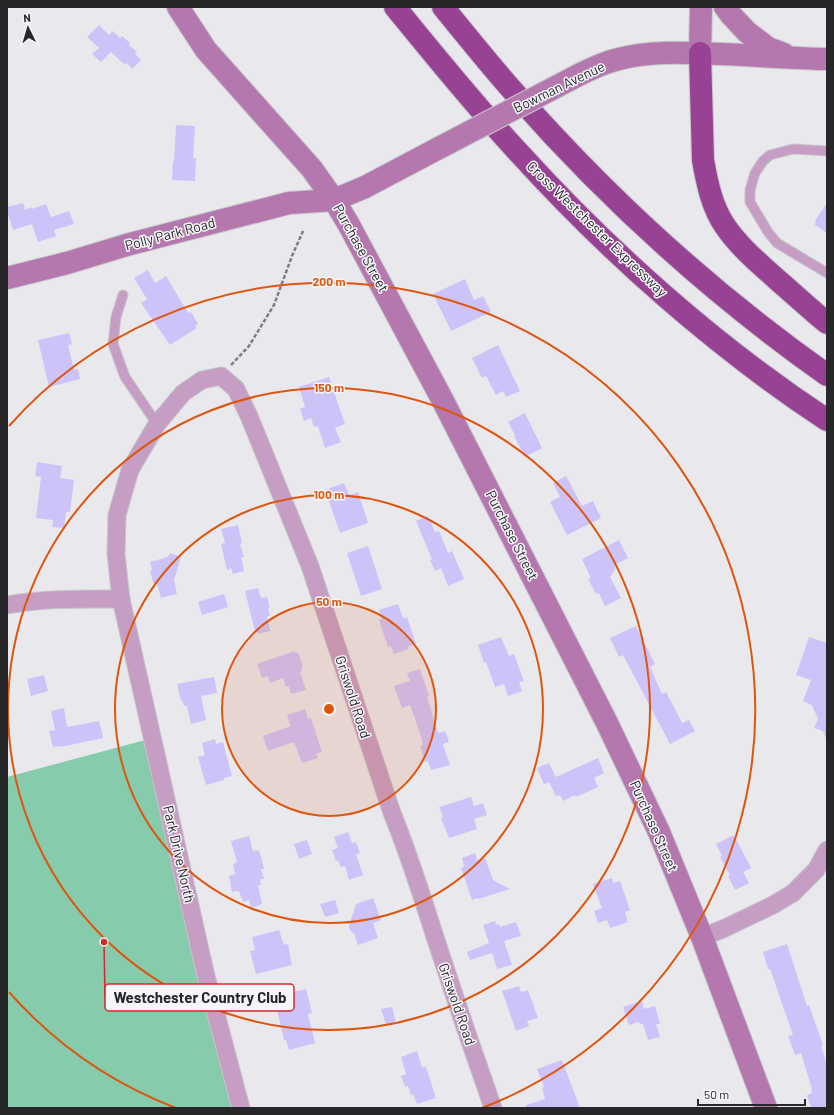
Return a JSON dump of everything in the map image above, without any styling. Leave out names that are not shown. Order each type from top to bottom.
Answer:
[{"type":"highway","name":"Cross Westchester Expressway","points":[[395,7],[484,115],[538,174],[594,231],[653,285],[713,336],[761,373],[827,420]]},
{"type":"highway","points":[[443,7],[495,71],[534,115],[620,204],[663,244],[722,295],[758,324],[827,374]]},
{"type":"highway","points":[[700,53],[703,160],[711,196],[724,226],[742,248],[827,323]]},
{"type":"main road","name":"Purchase Street","points":[[178,7],[206,50],[312,170],[334,200],[349,225],[442,399],[608,723],[658,832],[702,936],[766,1108]]},
{"type":"main road","points":[[700,53],[701,7]]},
{"type":"main road","points":[[725,7],[747,32],[768,48],[794,58]]},
{"type":"main road","name":"Bowman Avenue","points":[[334,200],[437,150],[571,79],[602,64],[617,59],[667,52],[827,59]]},
{"type":"main road","name":"Polly Park Road","points":[[7,278],[67,263],[130,244],[289,203],[334,200]]},
{"type":"street","points":[[157,424],[184,392],[202,380],[221,376]]},
{"type":"street","name":"Griswold Road","points":[[221,376],[236,389],[249,416],[310,566],[392,813],[419,888],[493,1108]]},
{"type":"street","name":"Park Drive North","points":[[157,424],[130,470],[117,515],[116,554],[121,599],[206,976],[241,1108]]},
{"type":"street","points":[[7,605],[68,598],[121,599]]},
{"type":"street","points":[[702,936],[759,912],[793,893],[816,870],[827,850]]},
{"type":"lane","points":[[827,151],[793,149],[770,155],[763,161],[755,173],[750,190],[750,202],[768,232],[777,243],[827,273]]},
{"type":"lane","points":[[123,295],[116,317],[113,344],[125,377],[157,424]]},
{"type":"path","points":[[221,376],[249,346],[274,305],[292,256],[303,232]]},
{"type":"green space","points":[[149,739],[243,1108],[7,1108],[7,777]]},
{"type":"building","points":[[99,25],[109,35],[113,31],[120,38],[122,36],[137,52],[135,54],[141,60],[132,69],[127,63],[125,65],[111,52],[101,62],[92,54],[99,48],[87,37]]},
{"type":"building","points":[[176,125],[195,126],[193,158],[196,158],[195,181],[172,180]]},
{"type":"building","points":[[23,203],[25,210],[46,204],[51,217],[69,211],[74,224],[54,230],[56,236],[38,242],[32,224],[13,230],[7,207]]},
{"type":"building","points":[[827,203],[827,233],[815,225],[816,219]]},
{"type":"building","points":[[148,270],[155,283],[166,276],[188,313],[191,312],[198,324],[195,326],[197,328],[170,345],[141,303],[147,299],[134,278]]},
{"type":"building","points":[[465,279],[474,300],[483,296],[491,312],[451,331],[433,294]]},
{"type":"building","points":[[69,333],[72,344],[68,345],[74,370],[78,369],[80,379],[49,387],[38,340]]},
{"type":"building","points":[[498,345],[520,391],[506,397],[503,391],[496,395],[486,376],[482,378],[472,358]]},
{"type":"building","points":[[329,377],[345,424],[335,428],[341,442],[325,448],[318,426],[314,427],[311,418],[304,421],[300,409],[305,407],[299,387]]},
{"type":"building","points":[[525,413],[542,448],[525,457],[508,422]]},
{"type":"building","points":[[37,462],[62,466],[60,478],[74,480],[70,512],[66,512],[64,528],[52,527],[53,520],[36,518],[41,477],[35,476]]},
{"type":"building","points":[[566,476],[582,506],[593,501],[601,518],[567,535],[550,502],[560,497],[553,483]]},
{"type":"building","points":[[344,483],[349,495],[358,492],[368,523],[340,533],[325,490]]},
{"type":"building","points":[[428,516],[435,532],[439,531],[448,553],[452,551],[464,579],[448,586],[441,568],[435,571],[430,560],[432,559],[416,521]]},
{"type":"building","points":[[238,525],[242,543],[240,544],[244,557],[241,557],[244,571],[233,574],[231,568],[227,570],[221,544],[225,543],[221,529]]},
{"type":"building","points":[[619,540],[628,558],[616,564],[610,577],[621,598],[605,606],[599,593],[596,594],[588,579],[591,578],[582,559]]},
{"type":"building","points":[[368,546],[382,589],[361,596],[347,553]]},
{"type":"building","points":[[170,553],[181,557],[174,580],[177,594],[161,598],[157,584],[154,585],[150,571],[152,570],[150,562],[168,557]]},
{"type":"building","points":[[258,588],[261,598],[267,597],[270,608],[268,609],[270,616],[267,616],[270,631],[258,634],[257,630],[255,631],[245,591]]},
{"type":"building","points":[[224,594],[228,607],[202,615],[198,602]]},
{"type":"building","points":[[398,604],[403,618],[407,617],[416,644],[407,647],[408,649],[394,654],[391,646],[388,647],[379,620],[382,619],[379,610]]},
{"type":"building","points":[[636,626],[655,664],[650,667],[662,694],[666,692],[682,723],[689,720],[695,731],[670,744],[623,655],[619,657],[610,638]]},
{"type":"building","points":[[501,637],[509,656],[514,654],[524,681],[519,682],[522,691],[508,696],[504,684],[495,687],[478,645]]},
{"type":"building","points":[[809,637],[827,643],[827,741],[823,731],[814,728],[818,719],[812,705],[803,701],[811,680],[796,675]]},
{"type":"building","points":[[295,651],[295,653],[298,652],[303,667],[301,668],[302,671],[300,672],[306,690],[291,694],[289,686],[286,687],[283,678],[270,683],[268,676],[262,678],[257,664]]},
{"type":"building","points":[[420,669],[429,696],[427,697],[438,733],[445,731],[449,742],[443,744],[450,765],[431,770],[428,761],[425,762],[420,746],[423,745],[420,733],[410,705],[402,708],[394,686],[410,681],[407,673]]},
{"type":"building","points":[[44,675],[48,691],[31,696],[27,679]]},
{"type":"building","points":[[214,677],[217,693],[201,696],[206,720],[191,724],[187,706],[184,706],[182,700],[181,701],[177,684]]},
{"type":"building","points":[[64,708],[67,727],[99,721],[103,738],[61,747],[53,747],[49,731],[55,730],[51,711]]},
{"type":"building","points":[[305,709],[308,719],[311,718],[322,752],[316,754],[318,758],[302,763],[294,742],[268,751],[263,736],[291,726],[287,715]]},
{"type":"building","points":[[215,739],[216,744],[223,742],[232,776],[206,785],[198,757],[205,755],[202,743]]},
{"type":"building","points":[[598,758],[604,773],[594,778],[598,787],[563,801],[560,795],[556,796],[549,782],[544,784],[537,768],[549,763],[556,777]]},
{"type":"building","points":[[471,797],[474,806],[483,803],[487,815],[474,819],[477,829],[449,838],[441,818],[443,817],[439,807]]},
{"type":"building","points":[[348,832],[352,843],[356,842],[360,853],[356,854],[363,875],[349,880],[345,866],[341,867],[338,860],[336,861],[332,850],[338,848],[334,837]]},
{"type":"building","points":[[734,835],[751,868],[743,872],[749,883],[735,890],[728,876],[730,875],[720,857],[722,856],[716,844]]},
{"type":"building","points":[[249,836],[253,851],[259,850],[264,869],[261,869],[264,879],[260,879],[261,885],[258,885],[262,904],[251,908],[249,900],[243,902],[239,891],[232,892],[229,876],[235,874],[233,864],[237,862],[231,841]]},
{"type":"building","points":[[307,840],[312,854],[299,859],[294,844]]},
{"type":"building","points":[[475,853],[477,860],[485,858],[493,880],[510,889],[472,900],[461,868],[464,867],[462,858]]},
{"type":"building","points":[[612,878],[613,883],[620,881],[630,910],[625,912],[628,922],[610,928],[607,920],[598,923],[594,911],[602,908],[593,884]]},
{"type":"building","points":[[373,898],[381,920],[373,923],[378,938],[358,945],[354,933],[350,931],[349,926],[356,904]]},
{"type":"building","points":[[335,900],[339,913],[325,917],[320,904]]},
{"type":"building","points":[[495,921],[496,925],[499,924],[500,927],[516,922],[521,936],[504,941],[512,965],[497,969],[492,953],[470,960],[467,952],[489,943],[483,925]]},
{"type":"building","points":[[279,930],[284,945],[288,944],[292,965],[256,974],[250,951],[255,950],[252,937]]},
{"type":"building","points":[[787,944],[807,1006],[809,1005],[823,1045],[821,1046],[827,1065],[827,1108],[811,1108],[807,1095],[812,1093],[812,1089],[801,1053],[795,1055],[788,1036],[793,1035],[763,952]]},
{"type":"building","points":[[519,986],[521,992],[528,990],[538,1018],[527,1021],[529,1026],[516,1031],[502,991]]},
{"type":"building","points":[[306,989],[312,1013],[308,1014],[315,1043],[289,1050],[286,1040],[284,1040],[277,1010],[283,1009],[280,995]]},
{"type":"building","points":[[642,1001],[644,1009],[655,1006],[660,1024],[656,1024],[660,1037],[648,1040],[643,1024],[640,1024],[639,1022],[629,1025],[623,1007]]},
{"type":"building","points":[[392,1007],[396,1022],[386,1025],[381,1009]]},
{"type":"building","points":[[417,1051],[422,1067],[426,1067],[436,1098],[417,1104],[413,1094],[411,1095],[408,1086],[405,1087],[401,1076],[406,1074],[401,1057]]},
{"type":"building","points":[[562,1060],[580,1108],[526,1108],[526,1105],[545,1099],[542,1088],[544,1087],[537,1069]]},
{"type":"place","name":"Westchester Country Club","points":[[104,942]]}]
